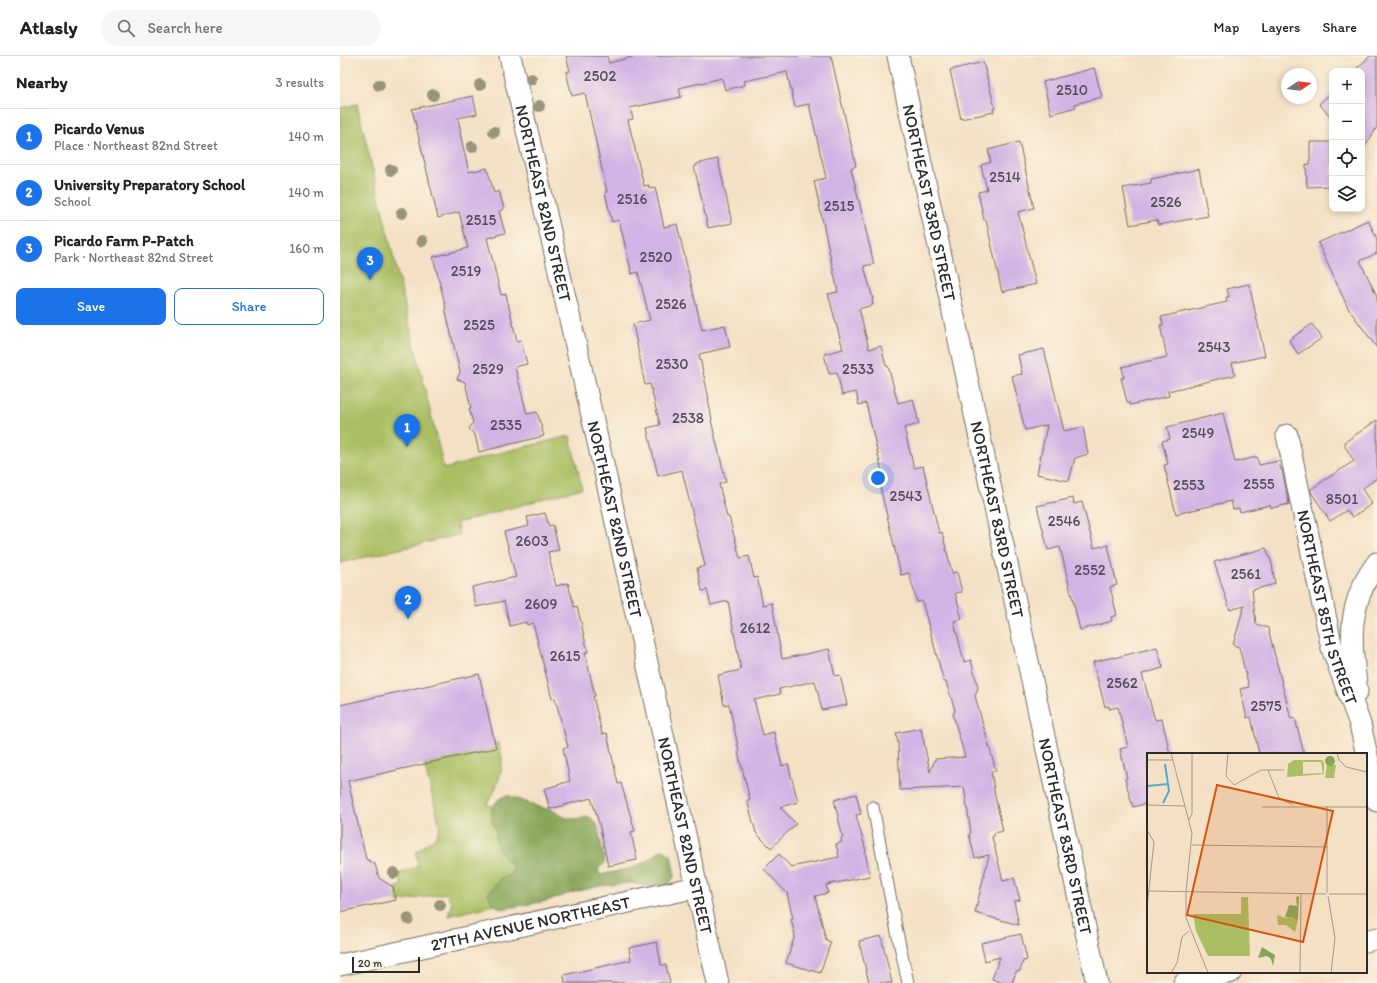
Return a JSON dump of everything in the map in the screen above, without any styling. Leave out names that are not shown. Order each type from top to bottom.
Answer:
[{"type":"street","name":"NORTHEAST 82ND STREET","points":[[510,56],[604,465],[718,983]]},
{"type":"street","name":"NORTHEAST 83RD STREET","points":[[898,56],[1097,983]]},
{"type":"street","name":"NORTHEAST 85TH STREET","points":[[1287,435],[1332,648],[1360,724],[1367,753]]},
{"type":"street","points":[[1360,724],[1351,643],[1352,622],[1357,599],[1364,583],[1377,562]]},
{"type":"street","name":"NORTHEAST 85TH STREET","points":[[1367,755],[1376,795]]},
{"type":"street","name":"27TH AVENUE NORTHEAST","points":[[340,965],[698,887]]},
{"type":"street","points":[[1367,941],[1377,938]]},
{"type":"street","points":[[1184,983],[1228,973]]},
{"type":"lane","points":[[873,806],[908,983]]},
{"type":"green space","points":[[357,104],[444,469],[503,452],[570,436],[582,488],[457,523],[459,535],[340,563],[340,108]]},
{"type":"green space","points":[[498,743],[501,752],[502,766],[500,777],[487,804],[492,807],[492,820],[496,831],[497,847],[513,865],[511,875],[492,903],[495,905],[448,916],[452,902],[446,893],[398,902],[396,887],[402,886],[398,874],[418,866],[416,852],[437,836],[440,826],[424,764]]},
{"type":"green space","points":[[507,795],[542,808],[550,809],[564,817],[573,819],[590,817],[597,824],[605,863],[598,869],[600,875],[632,868],[649,860],[662,849],[671,855],[675,876],[668,885],[648,887],[631,883],[601,886],[574,892],[546,901],[501,909],[492,903],[488,894],[500,878],[511,875],[513,865],[507,861],[497,847],[496,831],[492,820],[492,807],[499,799]]},
{"type":"building","points":[[566,56],[607,56],[609,63],[636,56],[831,56],[856,166],[851,168],[874,264],[864,266],[873,299],[873,305],[859,309],[869,349],[881,346],[898,403],[913,399],[919,424],[904,428],[914,468],[923,466],[939,533],[942,532],[952,573],[957,572],[962,592],[955,593],[962,619],[954,621],[964,662],[971,660],[978,688],[975,696],[996,771],[991,771],[1003,831],[994,833],[994,836],[992,837],[1003,881],[1014,878],[1020,900],[1014,901],[1019,925],[975,913],[989,855],[975,858],[969,834],[971,833],[964,787],[900,790],[898,743],[896,733],[921,728],[930,772],[935,759],[965,757],[953,715],[955,710],[946,682],[944,682],[922,601],[917,602],[909,573],[901,575],[878,478],[883,476],[866,403],[859,405],[856,392],[842,395],[837,372],[829,374],[824,354],[843,349],[828,294],[838,292],[814,181],[826,178],[809,104],[795,107],[787,72],[744,81],[745,85],[725,90],[722,78],[679,88],[681,97],[630,108],[633,119],[628,120],[644,186],[649,185],[649,188],[655,187],[664,227],[677,224],[702,330],[725,325],[730,347],[699,354],[709,399],[711,420],[726,482],[719,484],[727,517],[729,517],[740,558],[749,556],[754,578],[757,577],[763,605],[772,603],[782,659],[829,649],[835,676],[840,675],[847,705],[822,710],[815,681],[779,689],[780,694],[754,700],[763,735],[774,732],[782,766],[788,764],[798,802],[780,807],[796,824],[771,848],[756,833],[747,800],[750,800],[738,752],[729,704],[724,705],[718,675],[741,670],[728,601],[711,605],[707,590],[702,591],[697,568],[705,566],[682,470],[658,476],[647,428],[660,425],[650,384],[645,385],[633,324],[650,320],[638,272],[632,274],[619,220],[612,222],[605,192],[607,192],[585,93],[572,96],[566,72],[570,71]]},
{"type":"building","points":[[1370,56],[1377,56],[1377,127],[1365,147],[1365,68],[1357,68]]},
{"type":"building","points":[[983,62],[995,108],[993,109],[994,112],[961,119],[950,70]]},
{"type":"building","points":[[1094,68],[1102,97],[1075,104],[1076,107],[1051,114],[1043,82]]},
{"type":"building","points":[[1329,95],[1329,115],[1319,104]]},
{"type":"building","points":[[473,96],[477,114],[458,118],[460,133],[469,172],[487,168],[494,193],[499,191],[504,209],[499,211],[505,233],[487,238],[501,295],[506,294],[517,341],[521,340],[527,364],[515,367],[527,414],[537,412],[544,436],[479,452],[475,435],[469,429],[473,423],[465,382],[457,379],[460,372],[433,257],[468,248],[459,212],[438,218],[412,109]]},
{"type":"building","points":[[1019,142],[1034,208],[1018,212],[1036,284],[1002,292],[986,220],[984,220],[978,192],[987,190],[981,165],[991,162],[988,150]]},
{"type":"building","points":[[1310,142],[1329,142],[1329,186],[1307,187],[1306,164],[1310,165]]},
{"type":"building","points":[[718,159],[732,223],[708,228],[694,166],[697,166],[696,164]]},
{"type":"building","points":[[1199,169],[1208,216],[1158,225],[1157,220],[1130,225],[1123,188],[1151,183],[1151,179]]},
{"type":"building","points":[[1368,220],[1377,239],[1377,253],[1360,261],[1377,296],[1377,348],[1348,308],[1318,243]]},
{"type":"building","points":[[1249,284],[1265,356],[1232,363],[1235,375],[1168,391],[1169,396],[1130,405],[1129,402],[1127,402],[1121,378],[1124,378],[1122,367],[1167,357],[1160,325],[1163,325],[1161,317],[1227,302],[1226,297],[1229,297],[1227,289]]},
{"type":"building","points":[[1312,324],[1322,338],[1298,354],[1289,340]]},
{"type":"building","points":[[1044,349],[1064,431],[1083,427],[1088,454],[1075,458],[1069,481],[1037,474],[1047,425],[1025,430],[1012,376],[1022,374],[1018,355]]},
{"type":"building","points":[[1223,413],[1235,462],[1257,457],[1259,465],[1279,461],[1289,504],[1271,508],[1270,505],[1240,512],[1239,508],[1233,509],[1231,501],[1176,514],[1164,465],[1168,464],[1162,441],[1170,439],[1167,427]]},
{"type":"building","points":[[1377,420],[1377,478],[1362,489],[1372,504],[1352,517],[1347,510],[1330,521],[1311,492],[1311,489],[1354,461],[1344,445],[1346,444],[1345,442]]},
{"type":"building","points":[[1073,498],[1074,504],[1082,502],[1094,548],[1108,545],[1117,585],[1110,587],[1117,615],[1111,617],[1112,621],[1080,630],[1060,547],[1048,550],[1037,506]]},
{"type":"building","points":[[545,513],[549,526],[553,525],[559,550],[548,552],[556,586],[568,583],[574,607],[577,606],[588,652],[585,653],[595,696],[593,696],[602,734],[607,733],[618,784],[621,783],[635,831],[631,832],[637,860],[608,866],[599,823],[591,798],[550,809],[544,789],[570,781],[563,748],[568,747],[555,698],[552,699],[533,623],[527,625],[526,622],[510,626],[504,601],[476,607],[472,587],[516,577],[504,532],[529,526],[527,517]]},
{"type":"building","points":[[1266,548],[1272,564],[1275,584],[1252,590],[1256,624],[1268,628],[1291,719],[1295,718],[1304,753],[1259,753],[1251,717],[1247,718],[1240,689],[1249,687],[1239,647],[1233,645],[1244,606],[1230,610],[1214,562]]},
{"type":"building","points":[[1157,647],[1163,668],[1142,674],[1155,720],[1162,719],[1170,753],[1147,753],[1147,803],[1133,807],[1125,779],[1127,778],[1120,749],[1128,747],[1118,707],[1109,709],[1109,706],[1105,707],[1093,662]]},
{"type":"building","points":[[479,674],[496,748],[348,781],[366,859],[375,864],[379,878],[393,887],[396,900],[340,912],[340,705]]},
{"type":"building","points":[[856,794],[861,814],[856,815],[866,851],[870,876],[826,885],[828,893],[815,896],[826,940],[831,942],[820,973],[786,963],[795,935],[787,893],[764,869],[779,854],[791,867],[839,857],[836,844],[842,842],[841,838],[843,838],[834,800]]},
{"type":"building","points":[[1021,934],[1027,960],[1023,961],[1020,971],[1016,972],[1012,983],[1004,983],[992,979],[1000,957],[985,961],[981,943]]},
{"type":"building","points":[[881,936],[892,983],[869,983],[859,941]]},
{"type":"building","points":[[657,942],[661,965],[666,965],[670,983],[565,983],[564,975],[631,960],[629,948]]},
{"type":"place","name":"Picardo Farm P-Patch","points":[[370,280]]},
{"type":"place","name":"Picardo Venus","points":[[407,447]]},
{"type":"place","name":"University Preparatory School","points":[[408,619]]}]
